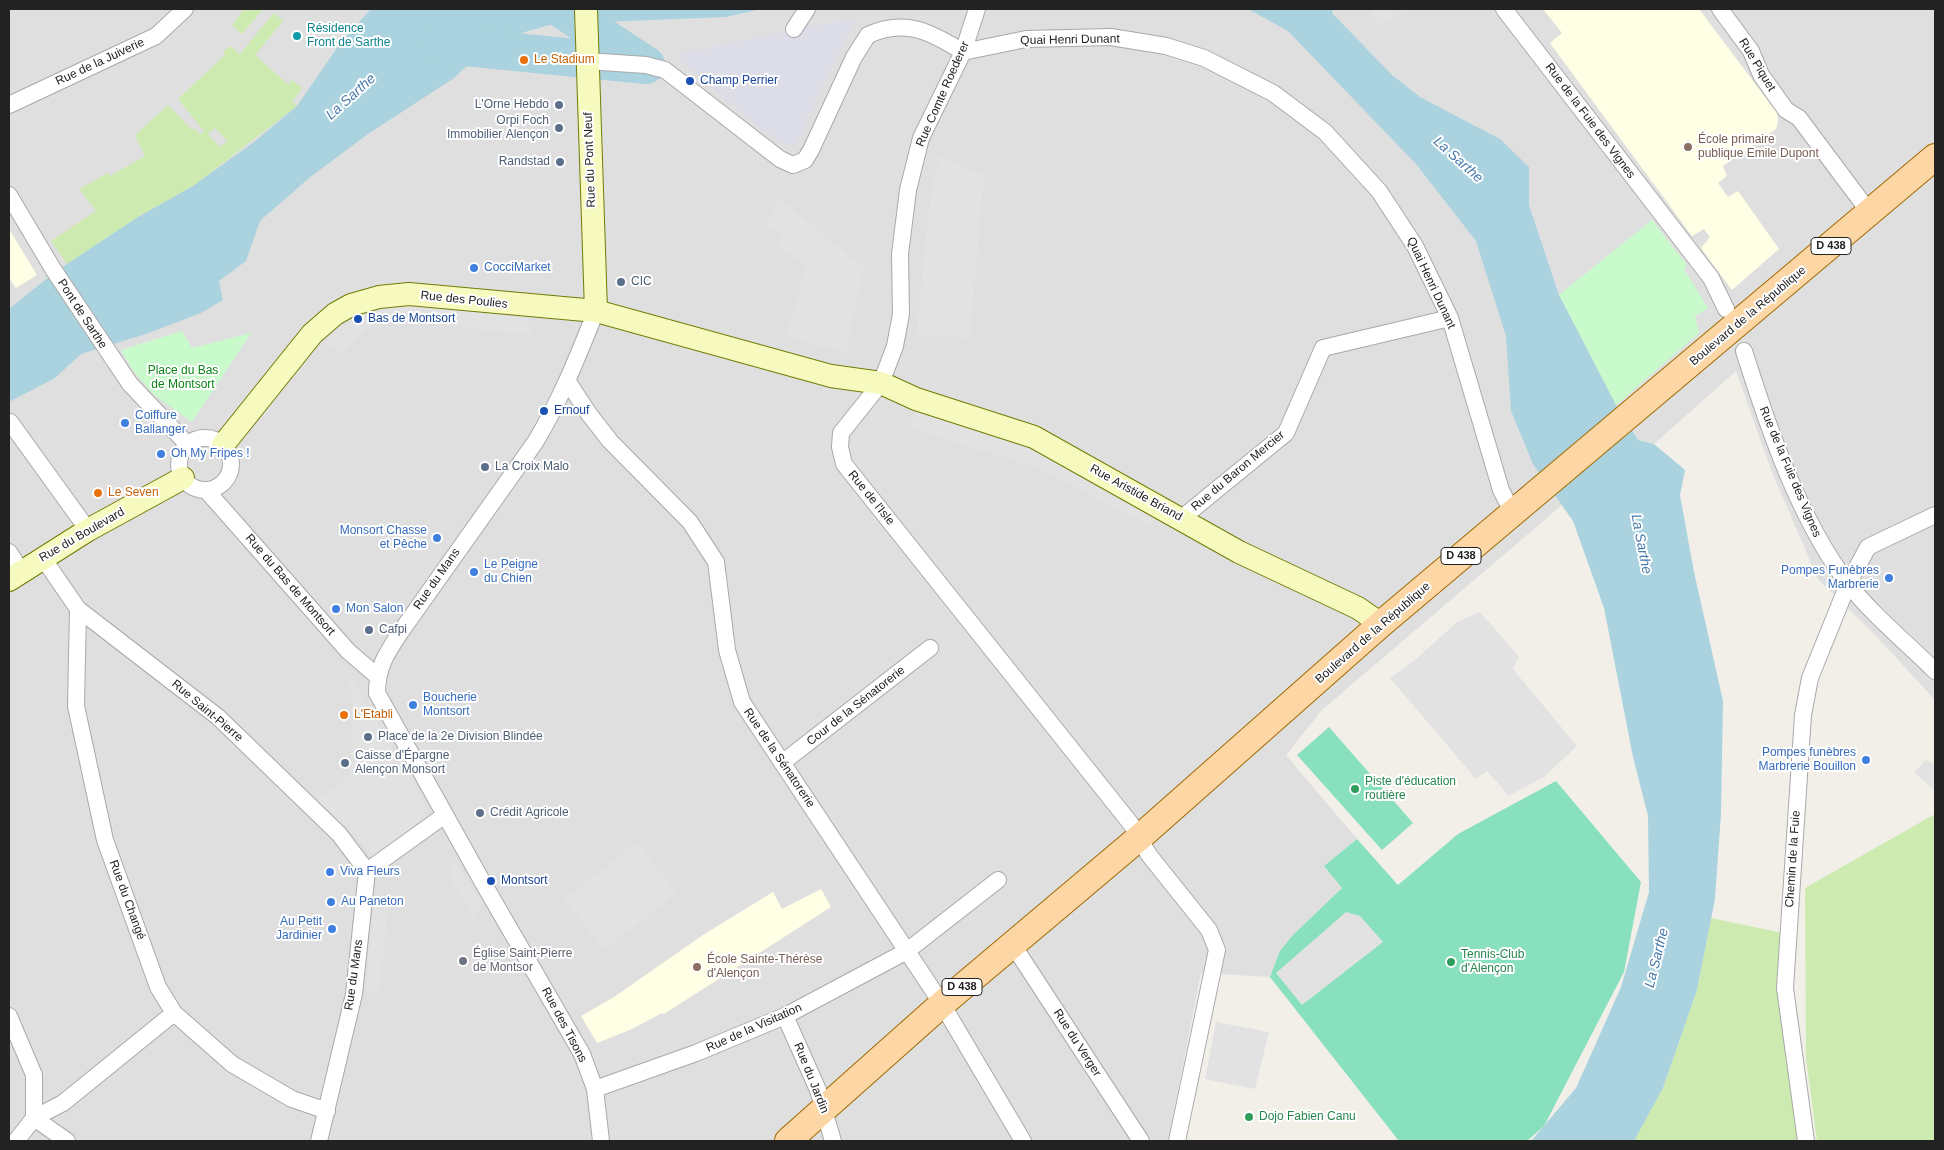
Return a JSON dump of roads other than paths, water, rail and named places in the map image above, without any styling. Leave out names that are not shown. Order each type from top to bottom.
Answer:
[{"type":"main road","name":"Boulevard de la République","points":[[1140,837],[1381,624],[1512,512],[1630,417],[1935,158]]},
{"type":"main road","name":"D 438","points":[[788,1141],[942,1004],[1140,837]]},
{"type":"street","name":"Rue de la Juiverie","points":[[9,105],[156,36],[185,9]]},
{"type":"street","name":"Rue du Pont Neuf","points":[[586,9],[596,312]]},
{"type":"street","points":[[794,29],[806,9]]},
{"type":"street","name":"Rue de la Fuie des Vignes","points":[[1504,9],[1710,278],[1726,309]]},
{"type":"street","name":"Rue Piquet","points":[[1720,9],[1751,51],[1766,82],[1786,110],[1799,118],[1870,213]]},
{"type":"street","name":"Rue Comte Roederer","points":[[882,383],[895,346],[901,314],[900,254],[908,190],[921,138],[963,52],[976,11]]},
{"type":"street","points":[[587,61],[646,65],[665,70],[780,159],[793,164],[799,164],[805,160],[811,150],[854,57],[868,35],[891,28],[916,29],[934,34],[963,52]]},
{"type":"street","name":"Quai Henri Dunant","points":[[963,52],[1026,39],[1111,38],[1166,46],[1204,58],[1273,93],[1326,132],[1379,191],[1415,246],[1450,318],[1501,490],[1512,512]]},
{"type":"street","name":"Pont de Sarthe","points":[[9,195],[53,269],[112,359],[130,384],[188,445]]},
{"type":"street","name":"Rue des Poulies","points":[[223,445],[312,334],[335,314],[351,306],[395,294],[596,312]]},
{"type":"street","points":[[596,312],[831,376],[882,383]]},
{"type":"street","name":"Rue du Mans","points":[[377,676],[385,656],[402,630],[536,441],[568,382],[596,312]]},
{"type":"street","name":"Rue du Baron Mercier","points":[[1182,518],[1286,433],[1324,348],[1450,318]]},
{"type":"street","name":"Rue de la Fuie des Vignes","points":[[1744,351],[1772,435],[1817,538],[1848,584],[1935,671]]},
{"type":"street","name":"Rue de la Sénatorerie","points":[[568,382],[610,441],[690,522],[716,562],[727,650],[742,702],[942,1004],[1023,1141]]},
{"type":"street","name":"Rue Aristide Briand","points":[[882,383],[916,399],[1034,437],[1182,518],[1239,552],[1358,608],[1381,624]]},
{"type":"street","name":"Rue de l'Isle","points":[[882,383],[841,433],[840,447],[844,464],[1140,837],[1149,855],[1209,930],[1217,950],[1176,1141]]},
{"type":"street","points":[[10,422],[88,530]]},
{"type":"street","points":[[204,438],[217,441],[223,445],[230,457],[230,472],[221,485],[206,490],[195,488],[183,478],[180,461],[188,445],[204,438]]},
{"type":"street","name":"Rue du Boulevard","points":[[15,576],[88,530],[183,478]]},
{"type":"street","name":"Rue du Bas de Montsort","points":[[206,490],[348,652],[377,676]]},
{"type":"street","name":"Chemin de la Fuie","points":[[1806,1141],[1785,988],[1803,714],[1810,678],[1848,584],[1868,547],[1935,516]]},
{"type":"street","points":[[9,552],[15,576]]},
{"type":"street","name":"Rue Saint-Pierre","points":[[43,558],[78,609],[218,717],[339,834],[367,871]]},
{"type":"street","name":"Rue du Changé","points":[[78,609],[76,706],[105,840],[158,987],[174,1013],[232,1064],[292,1099],[327,1111]]},
{"type":"street","name":"Cour de la Sénatorerie","points":[[782,763],[930,648]]},
{"type":"street","name":"Rue des Tisons","points":[[377,676],[377,693],[385,710],[582,1054],[595,1089],[601,1141]]},
{"type":"street","points":[[367,871],[446,815]]},
{"type":"street","name":"Rue du Mans","points":[[320,1141],[354,994],[367,871]]},
{"type":"street","points":[[907,951],[998,880]]},
{"type":"street","name":"Rue du Verger","points":[[1013,944],[1140,1141]]},
{"type":"street","name":"Rue de la Visitation","points":[[595,1089],[696,1053],[785,1016],[907,951]]},
{"type":"street","points":[[16,1141],[34,1118],[63,1103],[174,1013]]},
{"type":"street","points":[[9,1016],[34,1075],[34,1118]]},
{"type":"street","name":"Rue du Jardin","points":[[785,1016],[825,1110],[833,1141]]},
{"type":"street","points":[[34,1118],[67,1141]]},
{"type":"water","points":[[371,9],[761,9],[726,17],[553,24],[493,41],[454,78],[368,134],[309,178],[260,221],[246,261],[219,281],[223,300],[201,313],[146,334],[81,354],[55,378],[9,402],[9,309],[55,272],[138,217],[193,186],[254,142],[297,106],[341,42]]},
{"type":"water","points":[[1248,9],[1333,9],[1332,13],[1392,75],[1420,97],[1500,139],[1529,167],[1529,205],[1559,295],[1616,405],[1638,440],[1654,444],[1685,470],[1680,495],[1694,572],[1723,701],[1721,813],[1715,899],[1697,990],[1663,1088],[1634,1141],[1531,1141],[1576,1088],[1621,987],[1649,892],[1648,816],[1633,757],[1604,608],[1573,521],[1533,464],[1511,411],[1506,336],[1476,241],[1416,164],[1288,31]]},
{"type":"waterway","name":"La Sarthe","points":[[435,44],[646,65],[561,9]]},
{"type":"place","name":"Résidence Front de Sarthe","points":[[297,36]]},
{"type":"place","name":"Le Stadium","points":[[524,60]]},
{"type":"place","name":"Champ Perrier","points":[[690,81]]},
{"type":"place","name":"L'Orne Hebdo","points":[[559,105]]},
{"type":"place","name":"Orpi Foch Immobilier Alençon","points":[[559,128]]},
{"type":"place","name":"École primaire publique Emile Dupont","points":[[1688,147]]},
{"type":"place","name":"Randstad","points":[[560,162]]},
{"type":"place","name":"CocciMarket","points":[[474,268]]},
{"type":"place","name":"CIC","points":[[621,282]]},
{"type":"place","name":"Bas de Montsort","points":[[358,319]]},
{"type":"place","name":"Ernouf","points":[[544,411]]},
{"type":"place","name":"Coiffure Ballanger","points":[[125,423]]},
{"type":"place","name":"Oh My Fripes !","points":[[161,454]]},
{"type":"place","name":"La Croix Malo","points":[[485,467]]},
{"type":"place","name":"Le Seven","points":[[98,493]]},
{"type":"place","name":"Monsort Chasse et Pêche","points":[[437,538]]},
{"type":"place","name":"Le Peigne du Chien","points":[[474,572]]},
{"type":"place","name":"Pompes Funèbres Marbrerie","points":[[1889,578]]},
{"type":"place","name":"Mon Salon","points":[[336,609]]},
{"type":"place","name":"Cafpi","points":[[369,630]]},
{"type":"place","name":"Boucherie Montsort","points":[[413,705]]},
{"type":"place","name":"L'Etabli","points":[[344,715]]},
{"type":"place","name":"Place de la 2e Division Blindée","points":[[368,737]]},
{"type":"place","name":"Pompes funèbres Marbrerie Bouillon","points":[[1866,760]]},
{"type":"place","name":"Caisse d'Épargne Alençon Monsort","points":[[345,763]]},
{"type":"place","name":"Piste d'éducation routière","points":[[1355,789]]},
{"type":"place","name":"Crédit Agricole","points":[[480,813]]},
{"type":"place","name":"Viva Fleurs","points":[[330,872]]},
{"type":"place","name":"Montsort","points":[[491,881]]},
{"type":"place","name":"Au Paneton","points":[[331,902]]},
{"type":"place","name":"Au Petit Jardinier","points":[[332,929]]},
{"type":"place","name":"Église Saint-Pierre de Montsor","points":[[463,961]]},
{"type":"place","name":"Tennis-Club d'Alençon","points":[[1451,962]]},
{"type":"place","name":"École Sainte-Thérèse d'Alençon","points":[[697,967]]},
{"type":"place","name":"Dojo Fabien Canu","points":[[1249,1117]]},
{"type":"park label","name":"Place du Bas de Montsort","points":[[183,378]]}]
